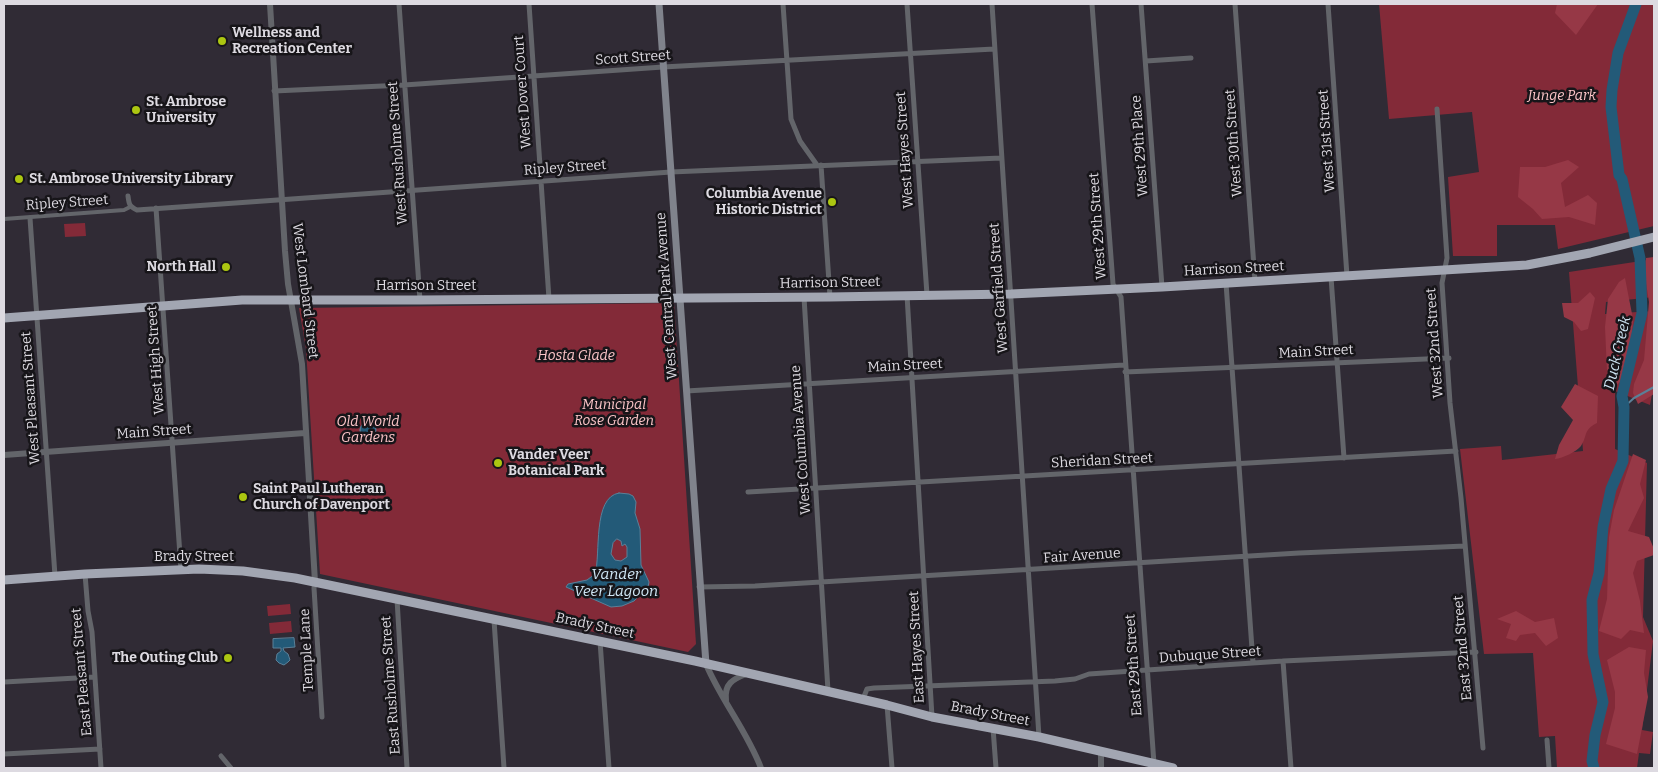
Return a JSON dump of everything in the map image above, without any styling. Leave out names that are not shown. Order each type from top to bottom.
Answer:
[{"type":"highway","name":"Harrison Street","points":[[4,318],[218,301],[291,299],[420,300],[907,296],[1011,294],[1162,287],[1527,265],[1654,237]]},
{"type":"highway","name":"Brady Street","points":[[4,580],[199,569],[243,571],[315,582],[600,641],[1173,768]]},
{"type":"main road","name":"West Central Park Avenue","points":[[659,4],[706,664]]},
{"type":"street","name":"West Lombard Street","points":[[270,4],[281,200],[291,299],[302,364],[315,582]]},
{"type":"street","name":"West Rusholme Street","points":[[399,4],[420,300]]},
{"type":"street","name":"West Dover Court","points":[[529,4],[549,299]]},
{"type":"street","points":[[783,4],[791,120],[800,141],[819,165],[830,297]]},
{"type":"street","name":"West Hayes Street","points":[[907,4],[927,295]]},
{"type":"street","name":"West Garfield Street","points":[[992,4],[1039,737]]},
{"type":"street","name":"West 29th Street","points":[[1092,4],[1113,284],[1120,297],[1139,564]]},
{"type":"street","name":"West 29th Place","points":[[1141,4],[1162,287]]},
{"type":"street","name":"West 30th Street","points":[[1235,4],[1255,281]]},
{"type":"street","name":"West 31st Street","points":[[1328,4],[1347,276]]},
{"type":"street","name":"Scott Street","points":[[274,91],[404,85],[663,67],[994,49]]},
{"type":"street","points":[[1146,61],[1191,58]]},
{"type":"street","name":"West 32nd Street","points":[[1437,108],[1446,258],[1442,283],[1449,358],[1450,403],[1465,546]]},
{"type":"street","name":"Ripley Street","points":[[130,207],[136,210],[671,172],[1001,158]]},
{"type":"street","name":"Ripley Street","points":[[128,196],[130,207]]},
{"type":"street","name":"Ripley Street","points":[[4,219],[124,210],[130,207]]},
{"type":"street","name":"West High Street","points":[[156,208],[181,570]]},
{"type":"street","name":"West Pleasant Street","points":[[30,218],[55,576]]},
{"type":"street","points":[[1331,277],[1344,458]]},
{"type":"street","points":[[1226,282],[1252,663]]},
{"type":"street","points":[[907,296],[924,577]]},
{"type":"street","name":"West Columbia Avenue","points":[[804,297],[828,691]]},
{"type":"street","name":"Main Street","points":[[1125,372],[1449,358]]},
{"type":"street","name":"Main Street","points":[[686,391],[1124,365]]},
{"type":"street","name":"Main Street","points":[[4,455],[305,433]]},
{"type":"street","name":"Sheridan Street","points":[[748,492],[1456,451]]},
{"type":"street","name":"Fair Avenue","points":[[700,586],[755,586],[1465,546]]},
{"type":"street","name":"East 32nd Street","points":[[1465,546],[1476,652],[1483,748]]},
{"type":"street","name":"East 29th Street","points":[[1139,564],[1154,764]]},
{"type":"street","name":"East Pleasant Street","points":[[85,574],[92,632],[101,768]]},
{"type":"street","name":"East Hayes Street","points":[[924,577],[932,716]]},
{"type":"street","name":"Temple Lane","points":[[315,582],[322,717]]},
{"type":"street","name":"East Rusholme Street","points":[[397,599],[407,768]]},
{"type":"street","points":[[494,620],[504,768]]},
{"type":"street","points":[[600,641],[609,768]]},
{"type":"street","name":"Dubuque Street","points":[[863,699],[865,692],[871,688],[930,684],[1035,682],[1075,679],[1089,674],[1147,670],[1283,661],[1476,652]]},
{"type":"street","points":[[1283,661],[1291,768]]},
{"type":"street","points":[[706,664],[760,768]]},
{"type":"street","points":[[726,703],[725,696],[728,684],[731,680],[746,674]]},
{"type":"street","points":[[4,682],[95,677]]},
{"type":"street","points":[[887,704],[892,768]]},
{"type":"street","points":[[993,728],[996,768]]},
{"type":"street","points":[[1547,740],[1549,768]]},
{"type":"street","points":[[4,754],[100,749]]},
{"type":"street","points":[[1100,751],[1101,768]]},
{"type":"street","points":[[220,756],[231,768]]},
{"type":"green space","name":"Junge Park","points":[[1379,4],[1654,4],[1654,226],[1558,249],[1555,225],[1497,225],[1497,256],[1453,256],[1448,177],[1479,172],[1472,112],[1389,119]]},
{"type":"green space","points":[[85,223],[86,236],[65,237],[64,224]]},
{"type":"green space","points":[[1654,259],[1654,297],[1606,302],[1605,314],[1654,311],[1654,383],[1650,405],[1615,391],[1615,449],[1647,463],[1643,617],[1653,641],[1642,730],[1653,732],[1650,754],[1639,753],[1637,768],[1557,768],[1555,736],[1539,737],[1533,653],[1484,654],[1460,449],[1501,446],[1502,460],[1583,451],[1569,272]]},
{"type":"green space","name":"Vander Veer Botanical Park","points":[[674,303],[696,644],[688,652],[320,574],[306,349],[299,308]]},
{"type":"green space","points":[[290,604],[291,614],[268,616],[267,606]]},
{"type":"green space","points":[[291,621],[292,632],[270,634],[269,623]]},
{"type":"shaded area","points":[[1557,4],[1598,4],[1576,35],[1555,13]]},
{"type":"shaded area","points":[[1568,160],[1579,167],[1561,183],[1565,207],[1588,195],[1597,203],[1595,225],[1569,217],[1542,219],[1518,197],[1520,167],[1545,167]]},
{"type":"shaded area","points":[[1654,257],[1654,394],[1638,404],[1633,393],[1634,384],[1644,360],[1649,302],[1645,276],[1646,258]]},
{"type":"shaded area","points":[[1625,278],[1633,319],[1631,345],[1620,382],[1611,390],[1607,371],[1605,327],[1608,299],[1619,282]]},
{"type":"shaded area","points":[[1590,292],[1595,298],[1588,329],[1581,331],[1574,322],[1564,317],[1562,303],[1578,303]]},
{"type":"shaded area","points":[[1575,384],[1598,396],[1597,423],[1588,430],[1579,448],[1555,459],[1559,445],[1573,420],[1561,407]]},
{"type":"shaded area","points":[[1633,454],[1646,460],[1640,484],[1644,498],[1628,531],[1649,537],[1654,549],[1654,555],[1637,561],[1633,573],[1640,601],[1644,633],[1630,630],[1621,639],[1599,631],[1607,599],[1609,537],[1614,510]]},
{"type":"shaded area","points":[[1516,611],[1535,622],[1554,618],[1558,638],[1546,646],[1535,633],[1520,635],[1516,641],[1506,638],[1511,624],[1497,619]]},
{"type":"shaded area","points":[[1629,647],[1646,650],[1644,673],[1648,697],[1637,754],[1606,744],[1615,708],[1615,692],[1607,660]]},
{"type":"water","points":[[365,422],[371,422],[376,427],[374,436],[365,438],[360,433],[360,427]]},
{"type":"water","name":"Vander Veer Lagoon","points":[[619,493],[629,494],[633,496],[636,502],[635,513],[640,529],[641,565],[649,582],[648,587],[634,601],[622,606],[611,607],[566,587],[568,584],[587,580],[595,574],[601,515],[610,497]],"holes":[[[617,539],[621,541],[622,546],[625,544],[627,547],[627,557],[621,561],[615,560],[611,554],[613,543]]]},
{"type":"water","points":[[294,638],[295,647],[283,648],[290,660],[284,665],[279,663],[276,660],[281,648],[273,648],[273,639]]},
{"type":"waterway","name":"Duck Creek","points":[[1594,768],[1592,761],[1595,735],[1603,702],[1593,654],[1592,600],[1599,573],[1603,527],[1611,489],[1623,461],[1624,407],[1622,396],[1642,313],[1640,258],[1622,179],[1619,175],[1611,107],[1618,53],[1636,4]]},
{"type":"waterway","points":[[1624,407],[1634,398],[1654,387]]},
{"type":"place","name":"Wellness and Recreation Center","points":[[222,41]]},
{"type":"place","name":"St. Ambrose University","points":[[136,110]]},
{"type":"place","name":"St. Ambrose University Library","points":[[19,179]]},
{"type":"place","name":"Columbia Avenue Historic District","points":[[832,202]]},
{"type":"place","name":"North Hall","points":[[226,267]]},
{"type":"place","name":"Vander Veer Botanical Park","points":[[498,463]]},
{"type":"place","name":"Saint Paul Lutheran Church of Davenport","points":[[243,497]]},
{"type":"place","name":"The Outing Club","points":[[228,658]]},
{"type":"park label","name":"Hosta Glade","points":[[576,356]]},
{"type":"park label","name":"Municipal Rose Garden","points":[[614,414]]},
{"type":"park label","name":"Old World Gardens","points":[[368,430]]}]
